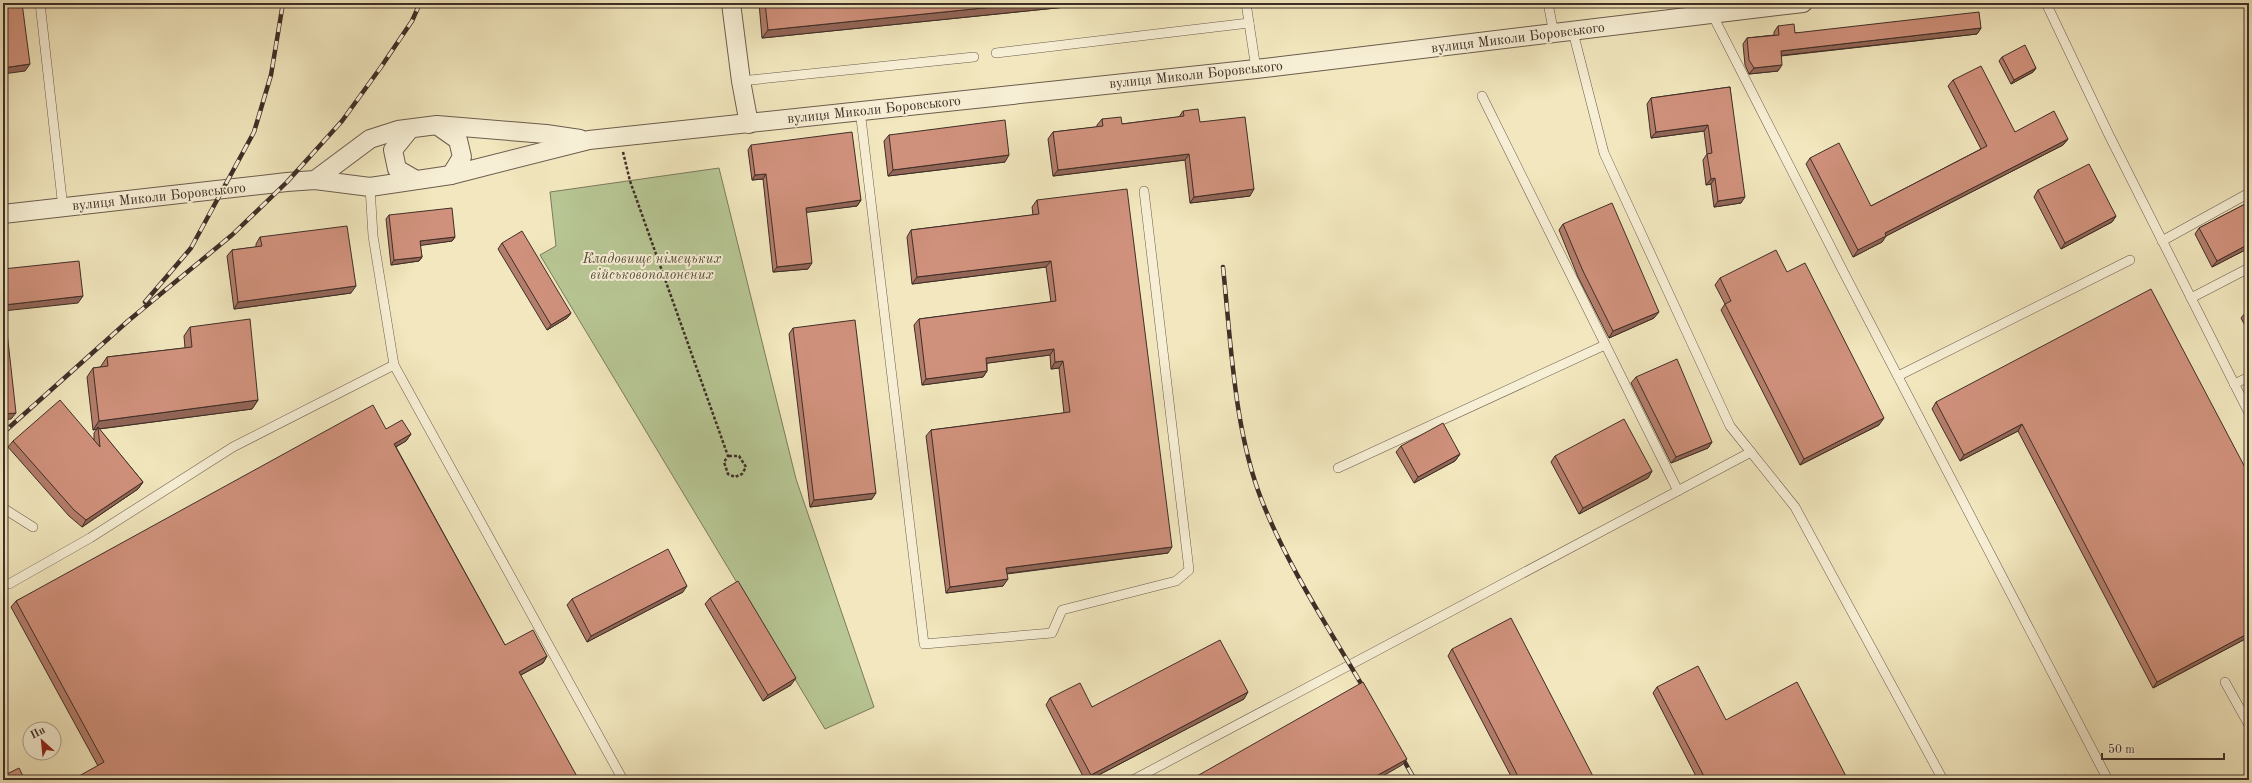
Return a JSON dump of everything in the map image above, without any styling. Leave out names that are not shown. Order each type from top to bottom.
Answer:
[{"type":"street","points":[[731,3],[740,81],[749,124]]},
{"type":"street","name":"вулиця Миколи Боровського","points":[[3,214],[315,180],[370,186],[451,175],[589,140],[1256,69],[1573,32],[1803,3]]},
{"type":"street","name":"вулиця Миколи Боровського","points":[[315,180],[346,155],[370,139],[410,129],[437,125],[546,134],[589,140]]},
{"type":"street","points":[[437,125],[458,140],[462,157],[451,175]]},
{"type":"street","points":[[410,129],[393,150],[397,169],[416,180]]},
{"type":"lane","points":[[40,3],[62,208]]},
{"type":"lane","points":[[1246,3],[1256,69]]},
{"type":"lane","points":[[1548,3],[1554,34]]},
{"type":"lane","points":[[2046,3],[2109,135],[2249,413]]},
{"type":"lane","points":[[1712,14],[2108,780]]},
{"type":"lane","points":[[996,53],[1249,23]]},
{"type":"lane","points":[[1573,32],[1604,153],[1730,426],[1794,507],[1943,780]]},
{"type":"lane","points":[[740,81],[974,57]]},
{"type":"lane","points":[[1482,96],[1678,491]]},
{"type":"lane","points":[[860,110],[924,644],[1052,633],[1062,610],[1176,581],[1189,570],[1144,191]]},
{"type":"lane","points":[[370,186],[373,236],[394,365],[623,780]]},
{"type":"lane","points":[[2162,241],[2249,193]]},
{"type":"lane","points":[[1898,376],[2130,260]]},
{"type":"lane","points":[[2191,298],[2249,268]]},
{"type":"lane","points":[[1338,468],[1605,345]]},
{"type":"lane","points":[[9,584],[90,538],[233,447],[394,365]]},
{"type":"lane","points":[[2234,384],[2249,377]]},
{"type":"lane","points":[[1133,780],[1751,452]]},
{"type":"lane","points":[[3,508],[33,527]]},
{"type":"lane","points":[[2225,682],[2249,725]]},
{"type":"path","points":[[619,138],[630,181],[728,456]]},
{"type":"path","points":[[728,456],[739,456],[744,460],[746,466],[742,474],[735,477],[728,474],[724,462],[728,456]]},
{"type":"green space","name":"Кладовище німецьких військовополонених","points":[[719,168],[796,479],[874,707],[825,729],[540,255],[556,246],[550,192]]},
{"type":"building","points":[[3,3],[22,3],[30,64],[3,68]]},
{"type":"building","points":[[765,3],[1032,3],[768,30]]},
{"type":"building","points":[[1979,12],[1981,28],[1781,51],[1782,65],[1754,68],[1749,60],[1747,38],[1779,35],[1778,26],[1794,24],[1795,33]]},
{"type":"building","points":[[2025,45],[2036,68],[2014,80],[2002,57]]},
{"type":"building","points":[[1981,66],[2015,132],[2054,111],[2068,139],[1885,233],[1886,236],[1858,250],[1810,158],[1839,143],[1871,206],[1987,146],[1953,80]]},
{"type":"building","points":[[1730,87],[1745,197],[1718,201],[1715,178],[1711,179],[1707,154],[1712,153],[1708,125],[1656,132],[1651,98]]},
{"type":"building","points":[[1198,109],[1200,122],[1245,117],[1254,189],[1194,197],[1189,154],[1058,170],[1053,132],[1103,126],[1102,119],[1121,117],[1122,124],[1184,116],[1183,111]]},
{"type":"building","points":[[1005,120],[1009,155],[893,170],[889,135]]},
{"type":"building","points":[[852,132],[861,200],[806,208],[812,263],[777,267],[766,174],[755,175],[751,145]]},
{"type":"building","points":[[2089,164],[2116,216],[2065,243],[2038,190]]},
{"type":"building","points":[[1127,189],[1172,547],[1006,568],[1008,579],[950,587],[931,430],[1070,412],[1063,361],[1055,362],[1054,349],[986,358],[987,371],[926,379],[919,319],[1056,301],[1051,261],[917,277],[911,230],[1039,214],[1037,200]]},
{"type":"building","points":[[2249,202],[2249,244],[2217,261],[2199,228]]},
{"type":"building","points":[[1612,203],[1659,312],[1613,331],[1583,271],[1563,224]]},
{"type":"building","points":[[452,208],[455,237],[420,241],[422,257],[394,260],[389,215]]},
{"type":"building","points":[[347,226],[356,286],[238,302],[232,250],[262,246],[260,237]]},
{"type":"building","points":[[522,231],[571,313],[551,325],[502,243]]},
{"type":"building","points":[[1776,250],[1787,272],[1805,263],[1884,418],[1804,459],[1725,304],[1731,301],[1720,278]]},
{"type":"building","points":[[79,261],[83,296],[4,305],[16,413],[3,414],[3,269]]},
{"type":"building","points":[[2151,289],[2249,475],[2249,633],[2157,682],[2022,424],[1964,455],[1936,402]]},
{"type":"building","points":[[2249,310],[2249,318],[2246,312]]},
{"type":"building","points":[[250,319],[258,400],[99,421],[93,368],[108,366],[107,357],[192,347],[190,327]]},
{"type":"building","points":[[855,320],[876,493],[814,500],[793,328]]},
{"type":"building","points":[[1677,359],[1712,442],[1676,457],[1636,377]]},
{"type":"building","points":[[60,400],[100,447],[98,427],[143,482],[86,520],[74,510],[13,441]]},
{"type":"building","points":[[373,405],[386,429],[402,420],[411,434],[394,444],[505,645],[533,630],[547,656],[519,672],[579,780],[72,780],[104,762],[16,601]]},
{"type":"building","points":[[1624,419],[1652,471],[1583,508],[1555,456]]},
{"type":"building","points":[[1443,423],[1460,454],[1418,477],[1401,446]]},
{"type":"building","points":[[668,549],[687,586],[591,636],[572,599]]},
{"type":"building","points":[[738,581],[796,678],[768,695],[710,598]]},
{"type":"building","points":[[1511,618],[1595,780],[1520,780],[1452,649]]},
{"type":"building","points":[[1220,640],[1248,692],[1091,775],[1050,698],[1080,683],[1092,707]]},
{"type":"building","points":[[1698,666],[1726,720],[1797,682],[1848,780],[1706,780],[1657,687]]},
{"type":"building","points":[[1363,682],[1407,759],[1369,780],[1190,780]]},
{"type":"building","points":[[19,768],[25,780],[3,780],[3,776]]},
{"type":"building","points":[[2065,775],[2068,780],[2055,780]]},
{"type":"railway","points":[[145,302],[191,248],[254,132],[271,75],[283,3]]},
{"type":"railway","points":[[3,433],[128,321],[232,235],[287,182],[342,121],[412,21],[420,3]]},
{"type":"railway","points":[[1223,267],[1231,356],[1239,416],[1245,445],[1262,501],[1297,575],[1366,692]]},
{"type":"railway","points":[[1399,752],[1415,780]]}]
